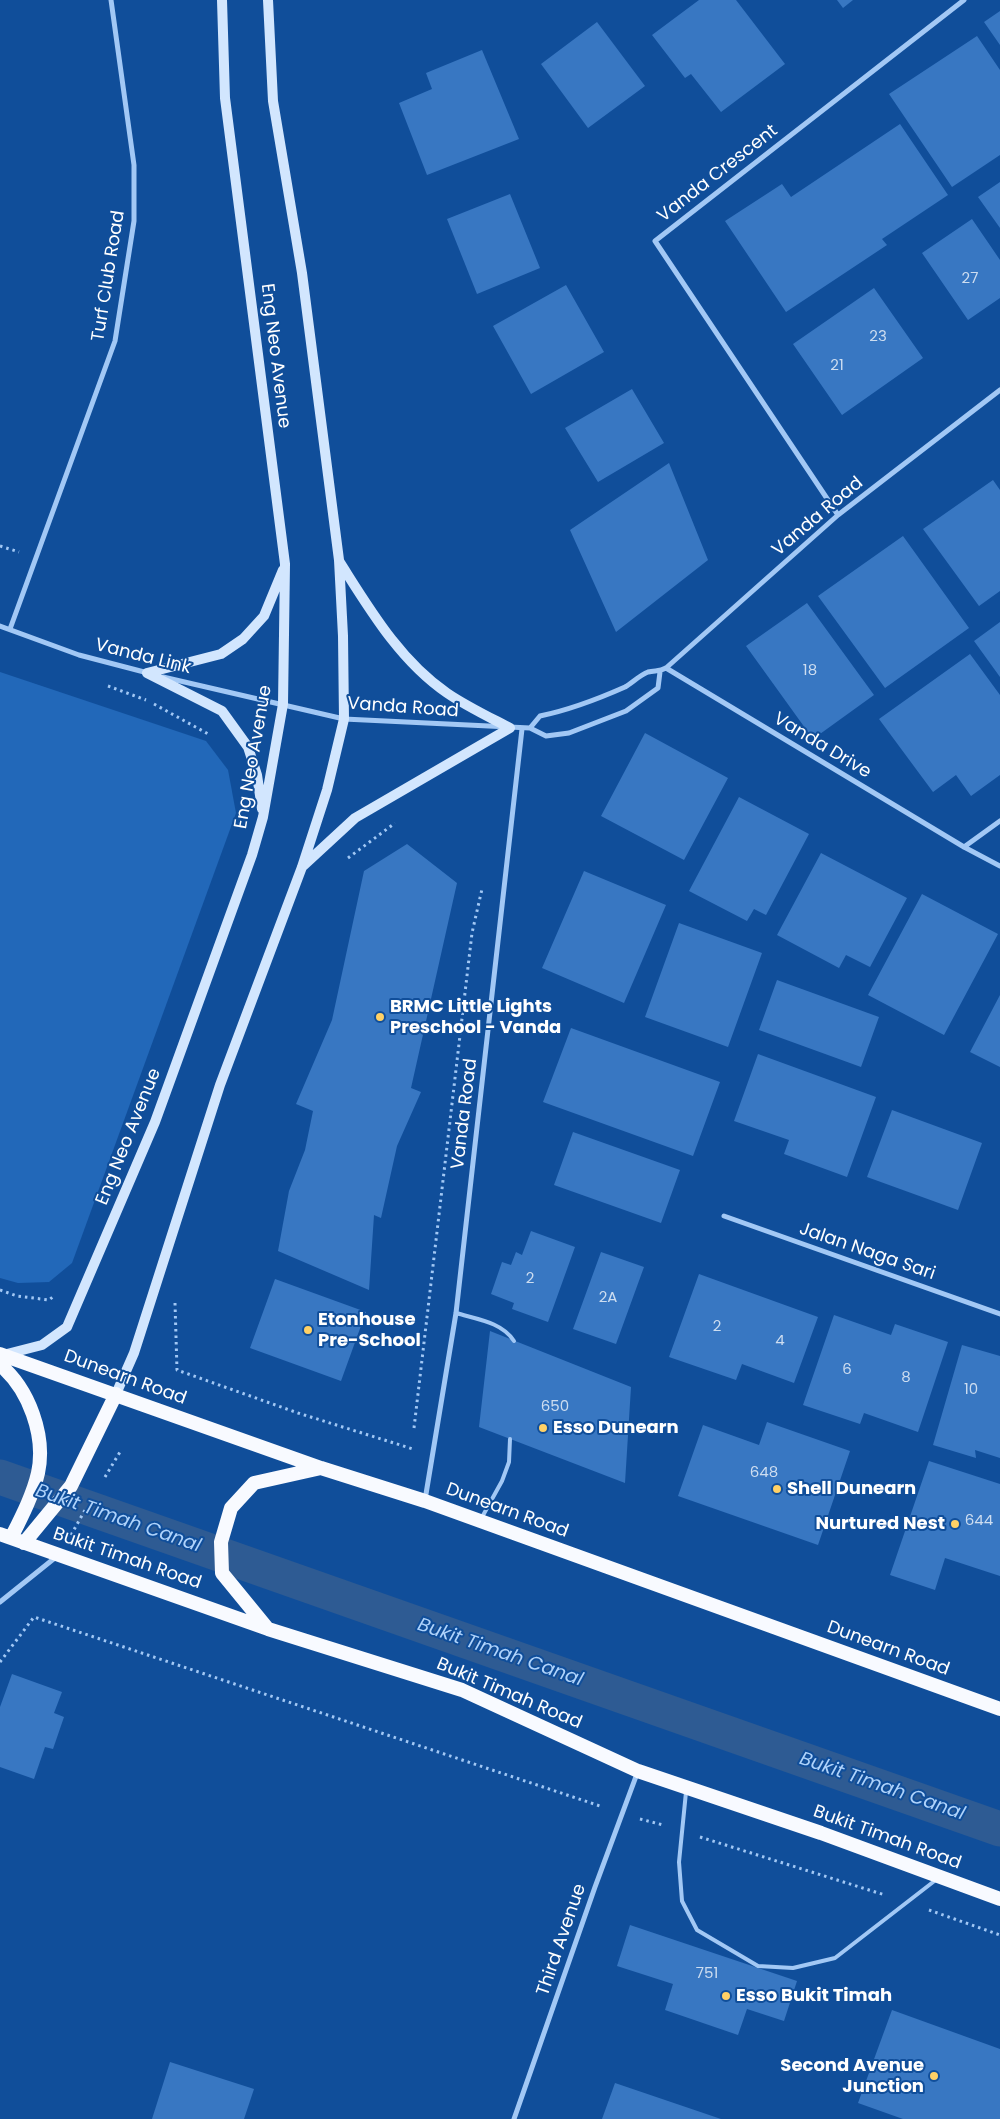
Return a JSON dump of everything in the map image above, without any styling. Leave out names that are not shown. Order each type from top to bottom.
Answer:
[{"type":"highway","name":"Dunearn Road","points":[[1,1358],[116,1394],[321,1468],[425,1501],[1000,1709]]},
{"type":"highway","points":[[1,1358],[29,1401],[37,1429],[38,1473],[26,1504],[6,1536]]},
{"type":"highway","points":[[24,1543],[71,1486],[116,1394]]},
{"type":"highway","points":[[268,1628],[222,1573],[221,1542],[231,1508],[254,1484],[321,1468]]},
{"type":"highway","name":"Bukit Timah Road","points":[[6,1536],[268,1628],[462,1690],[638,1771],[821,1833],[1000,1899]]},
{"type":"main road","name":"Eng Neo Avenue","points":[[1,1358],[42,1344],[67,1327],[155,1122],[249,864],[263,817],[283,704],[285,564],[225,98],[222,0]]},
{"type":"main road","name":"Eng Neo Avenue","points":[[116,1394],[134,1353],[220,1085],[302,867],[327,790],[344,719],[343,636],[339,560],[302,273],[273,101],[268,0]]},
{"type":"main road","points":[[339,560],[382,629],[417,667],[446,693],[510,728]]},
{"type":"main road","points":[[147,673],[221,654],[243,639],[264,616],[285,564]]},
{"type":"main road","points":[[147,673],[222,711],[248,747],[256,775],[263,817]]},
{"type":"main road","points":[[302,867],[355,818],[510,728]]},
{"type":"street","name":"Turf Club Road","points":[[10,629],[115,341],[134,221],[134,165],[111,0]]},
{"type":"street","name":"Vanda Crescent","points":[[838,515],[655,241],[964,0]]},
{"type":"street","name":"Vanda Road","points":[[530,728],[540,716],[558,712],[604,696],[632,683],[647,672],[660,672],[666,668],[838,515],[1000,390]]},
{"type":"street","name":"Vanda Link","points":[[0,626],[79,654],[147,673],[283,704]]},
{"type":"street","name":"Vanda Drive","points":[[666,668],[964,847],[1000,866]]},
{"type":"street","name":"Vanda Road","points":[[283,704],[344,719],[530,728],[546,736],[569,733],[626,711],[658,688],[660,672]]},
{"type":"street","name":"Vanda Road","points":[[425,1501],[456,1313],[522,729]]},
{"type":"street","points":[[964,847],[1000,821]]},
{"type":"street","name":"Jalan Naga Sari","points":[[724,1216],[1000,1314]]},
{"type":"street","points":[[0,1602],[58,1555]]},
{"type":"street","name":"Third Avenue","points":[[514,2119],[638,1771]]},
{"type":"lane","points":[[456,1313],[495,1325],[508,1332],[514,1341]]},
{"type":"lane","points":[[480,1521],[502,1481],[508,1462],[510,1439]]},
{"type":"lane","points":[[686,1787],[680,1862],[682,1901],[697,1930],[758,1966],[793,1968],[835,1958],[939,1877]]},
{"type":"path","points":[[147,673],[147,700],[215,738]]},
{"type":"path","points":[[341,863],[396,823]]},
{"type":"path","points":[[414,1429],[472,932],[482,885]]},
{"type":"path","points":[[0,1290],[17,1296],[49,1300],[62,1289]]},
{"type":"path","points":[[178,1294],[176,1303],[177,1370],[298,1413],[433,1455]]},
{"type":"path","points":[[412,1449],[413,1439]]},
{"type":"path","points":[[0,1662],[34,1617],[622,1813],[907,1902],[1000,1934]]},
{"type":"shaded area","points":[[0,672],[206,741],[228,770],[236,813],[72,1263],[49,1282],[18,1283],[0,1278]]},
{"type":"building","points":[[699,0],[736,0],[785,64],[721,112],[691,74],[685,78],[652,35]]},
{"type":"building","points":[[837,0],[853,0],[843,8]]},
{"type":"building","points":[[1000,11],[1000,45],[984,22]]},
{"type":"building","points":[[597,22],[645,86],[588,128],[541,64]]},
{"type":"building","points":[[977,36],[1000,70],[1000,155],[952,187],[889,94]]},
{"type":"building","points":[[482,50],[519,139],[427,175],[399,103],[432,89],[426,73]]},
{"type":"building","points":[[900,124],[948,195],[882,239],[887,245],[786,312],[725,221],[782,184],[791,197]]},
{"type":"building","points":[[1000,182],[1000,228],[978,197]]},
{"type":"building","points":[[510,194],[540,268],[477,294],[447,219]]},
{"type":"building","points":[[972,219],[1000,260],[1000,298],[968,320],[922,253]]},
{"type":"building","points":[[566,285],[604,352],[531,394],[493,326]]},
{"type":"building","points":[[874,288],[923,358],[842,415],[793,344]]},
{"type":"building","points":[[632,389],[664,443],[598,482],[565,428]]},
{"type":"building","points":[[669,463],[708,560],[616,632],[570,530]]},
{"type":"building","points":[[993,480],[1000,490],[1000,591],[979,606],[923,529]]},
{"type":"building","points":[[903,536],[969,628],[885,688],[818,596]]},
{"type":"building","points":[[807,603],[874,695],[813,739],[746,646]]},
{"type":"building","points":[[1000,622],[1000,677],[974,641]]},
{"type":"building","points":[[970,654],[1000,695],[1000,775],[971,796],[956,775],[933,792],[879,719]]},
{"type":"building","points":[[645,733],[728,778],[684,860],[601,816]]},
{"type":"building","points":[[739,797],[809,834],[766,915],[754,909],[747,921],[689,891]]},
{"type":"building","name":"BRMC Little Lights Preschool - Vanda","points":[[407,844],[457,883],[411,1088],[421,1092],[397,1146],[381,1218],[374,1215],[369,1290],[278,1251],[289,1191],[305,1150],[313,1111],[296,1104],[332,1020],[364,871]]},
{"type":"building","points":[[821,853],[907,898],[870,967],[846,955],[839,968],[777,935]]},
{"type":"building","points":[[584,871],[666,905],[624,1003],[542,968]]},
{"type":"building","points":[[922,894],[998,934],[944,1035],[868,995]]},
{"type":"building","points":[[679,923],[762,953],[728,1047],[645,1017]]},
{"type":"building","points":[[777,980],[879,1017],[861,1067],[759,1030]]},
{"type":"building","points":[[1000,995],[1000,1067],[970,1052]]},
{"type":"building","points":[[571,1028],[720,1082],[693,1156],[543,1102]]},
{"type":"building","points":[[758,1054],[876,1097],[847,1177],[784,1154],[789,1140],[734,1121]]},
{"type":"building","points":[[892,1110],[982,1143],[958,1210],[867,1177]]},
{"type":"building","points":[[573,1132],[680,1170],[661,1223],[554,1185]]},
{"type":"building","points":[[531,1231],[575,1247],[548,1322],[512,1309],[514,1303],[491,1294],[502,1262],[511,1265],[516,1252],[522,1255]]},
{"type":"building","points":[[601,1252],[644,1267],[616,1344],[573,1329]]},
{"type":"building","points":[[699,1274],[818,1317],[794,1383],[742,1364],[736,1380],[669,1357]]},
{"type":"building","name":"Etonhouse Pre-School","points":[[275,1279],[366,1312],[341,1381],[250,1348]]},
{"type":"building","points":[[834,1315],[891,1335],[895,1324],[948,1342],[918,1432],[864,1413],[860,1424],[803,1405]]},
{"type":"building","points":[[490,1331],[631,1387],[625,1483],[479,1427]]},
{"type":"building","points":[[962,1345],[1000,1356],[1000,1458],[975,1450],[976,1458],[933,1445]]},
{"type":"building","points":[[767,1422],[850,1451],[818,1545],[678,1496],[703,1425],[759,1445]]},
{"type":"building","points":[[929,1461],[1000,1484],[1000,1576],[945,1558],[935,1590],[890,1575]]},
{"type":"building","points":[[12,1674],[62,1692],[54,1713],[64,1717],[53,1749],[45,1747],[34,1779],[0,1767],[0,1707]]},
{"type":"building","points":[[630,1925],[797,1981],[784,2021],[747,2009],[738,2035],[665,2010],[673,1984],[617,1966]]},
{"type":"building","name":"Second Avenue Junction","points":[[892,2010],[1000,2049],[1000,2119],[903,2119],[858,2103]]},
{"type":"building","points":[[170,2062],[254,2089],[244,2119],[152,2119]]},
{"type":"building","points":[[615,2083],[721,2119],[602,2119]]},
{"type":"waterway","name":"Bukit Timah Canal","points":[[0,1477],[1000,1829]]},
{"type":"place","name":"BRMC Little Lights Preschool - Vanda","points":[[380,1017]]},
{"type":"place","name":"Etonhouse Pre-School","points":[[308,1330]]},
{"type":"place","name":"Esso Dunearn","points":[[543,1428]]},
{"type":"place","name":"Shell Dunearn","points":[[777,1489]]},
{"type":"place","name":"Nurtured Nest","points":[[955,1524]]},
{"type":"place","name":"Esso Bukit Timah","points":[[726,1996]]},
{"type":"place","name":"Second Avenue Junction","points":[[934,2076]]}]
